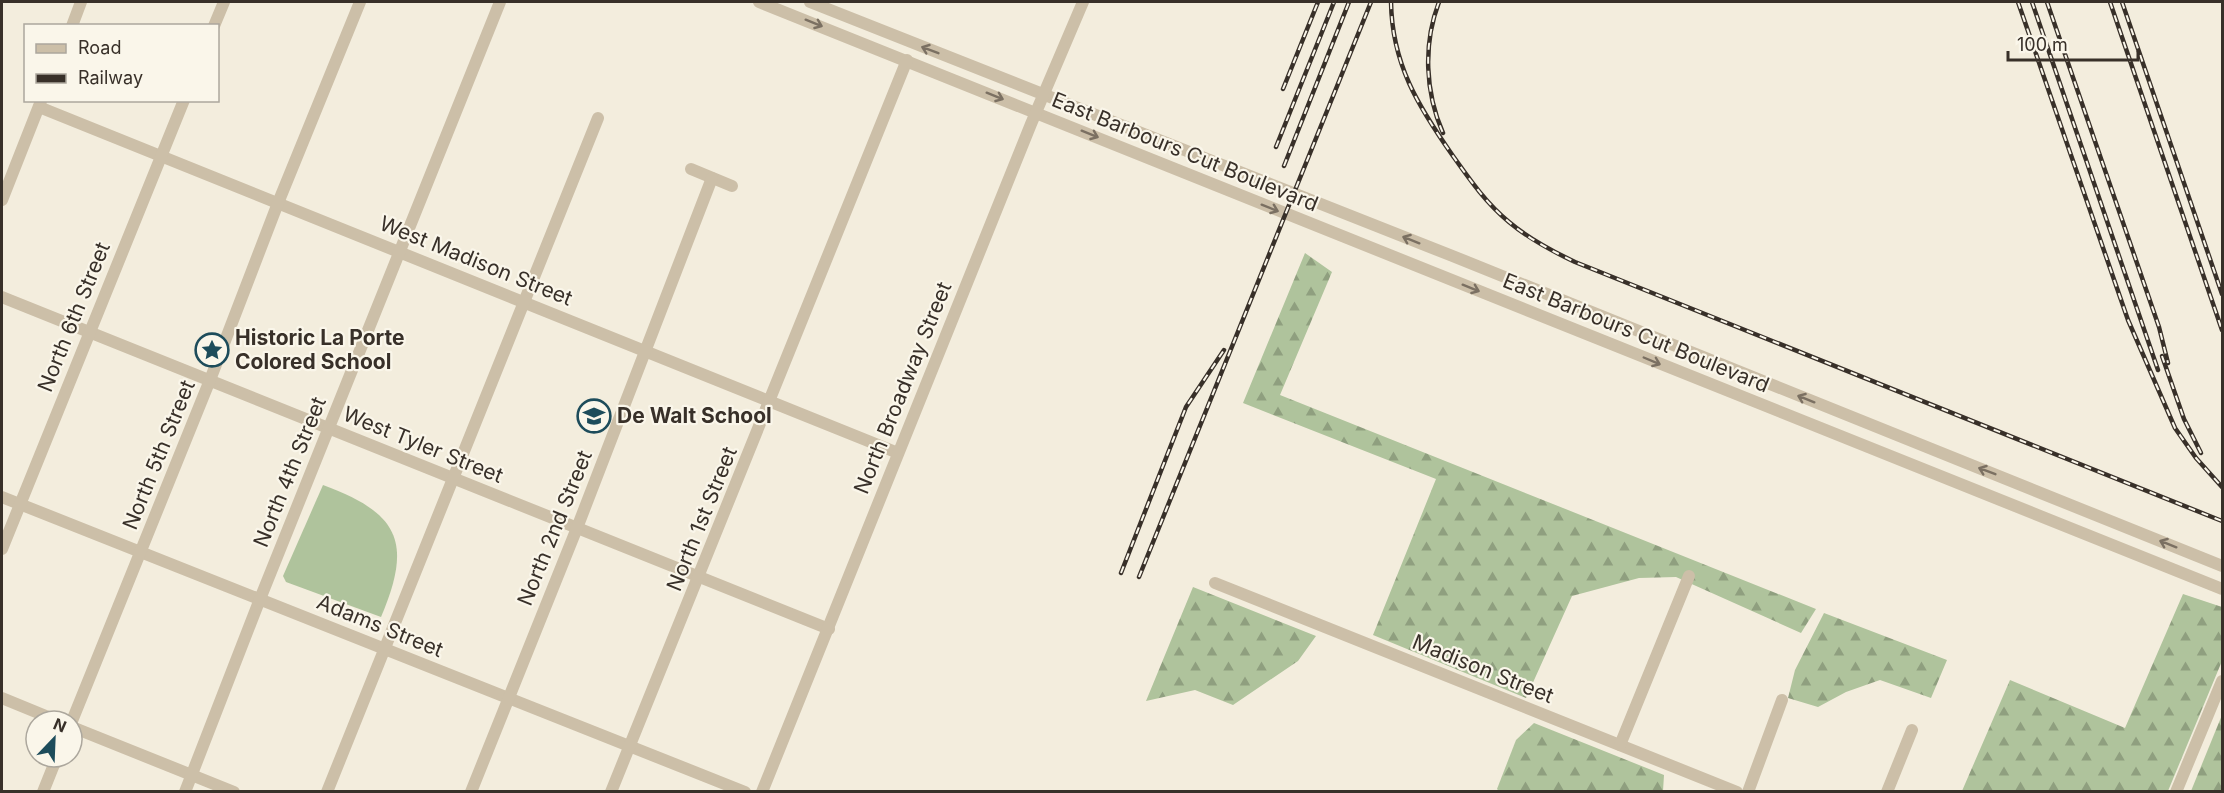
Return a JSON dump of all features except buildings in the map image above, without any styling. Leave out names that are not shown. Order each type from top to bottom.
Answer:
[{"type":"street","points":[[73,24],[81,2]]},
{"type":"street","points":[[215,24],[224,2]]},
{"type":"street","name":"North 5th Street","points":[[77,709],[360,2]]},
{"type":"street","name":"North 4th Street","points":[[185,792],[260,599],[500,2]]},
{"type":"street","name":"East Barbours Cut Boulevard","points":[[759,2],[2223,589]]},
{"type":"street","name":"East Barbours Cut Boulevard","points":[[810,2],[1450,255],[2223,566]]},
{"type":"street","name":"North Broadway Street","points":[[762,792],[1043,93],[1083,2]]},
{"type":"street","name":"North 1st Street","points":[[611,792],[700,577],[907,60]]},
{"type":"street","name":"North 6th Street","points":[[2,549],[183,102]]},
{"type":"street","points":[[2,200],[40,104]]},
{"type":"street","name":"West Madison Street","points":[[40,104],[161,156],[898,453]]},
{"type":"street","points":[[327,792],[598,118]]},
{"type":"street","points":[[691,169],[732,186]]},
{"type":"street","points":[[1245,197],[1253,177]]},
{"type":"street","name":"North 2nd Street","points":[[471,792],[577,528],[712,178]]},
{"type":"street","points":[[1442,276],[1450,255]]},
{"type":"street","name":"West Tyler Street","points":[[2,297],[829,629]]},
{"type":"street","points":[[1679,372],[1688,352]]},
{"type":"street","points":[[1864,446],[1872,426]]},
{"type":"street","points":[[2005,502],[2013,482]]},
{"type":"street","name":"Adams Street","points":[[2,497],[745,792]]},
{"type":"street","points":[[1620,745],[1689,576]]},
{"type":"street","name":"Madison Street","points":[[1215,583],[1737,792]]},
{"type":"street","points":[[2176,792],[2223,681]]},
{"type":"street","points":[[2,698],[29,709]]},
{"type":"street","points":[[1748,792],[1782,700]]},
{"type":"street","points":[[1887,792],[1912,730]]},
{"type":"street","points":[[84,732],[234,792]]},
{"type":"street","points":[[43,792],[52,769]]},
{"type":"green space","points":[[1305,253],[1332,272],[1280,395],[1816,609],[1801,633],[1676,577],[1639,578],[1572,596],[1526,698],[1373,635],[1436,479],[1243,403]]},
{"type":"green space","points":[[323,485],[369,507],[383,519],[392,533],[397,550],[396,569],[381,617],[286,582],[283,576]]},
{"type":"green space","points":[[1193,587],[1316,636],[1298,661],[1233,705],[1195,690],[1146,701]]},
{"type":"green space","points":[[2183,594],[2222,607],[2222,661],[2168,791],[1962,791],[2010,680],[2125,728]]},
{"type":"green space","points":[[1824,613],[1947,660],[1931,698],[1880,680],[1846,692],[1818,707],[1788,698],[1795,670]]},
{"type":"green space","points":[[2222,715],[2222,791],[2191,791]]},
{"type":"green space","points":[[1534,723],[1664,775],[1663,791],[1499,791],[1497,789],[1516,740]]},
{"type":"railway","points":[[1283,89],[1318,2]]},
{"type":"railway","points":[[1276,147],[1334,2]]},
{"type":"railway","points":[[1284,166],[1349,2]]},
{"type":"railway","points":[[1139,577],[1371,2]]},
{"type":"railway","points":[[1391,2],[1396,45],[1402,65],[1409,84],[1429,120],[1459,165],[1486,199],[1509,222],[1549,249],[1575,262],[2222,521]]},
{"type":"railway","points":[[1439,2],[1430,34],[1428,68],[1433,101],[1443,133]]},
{"type":"railway","points":[[2018,2],[2128,320],[2175,428],[2196,458],[2222,487]]},
{"type":"railway","points":[[2032,2],[2158,370]]},
{"type":"railway","points":[[2047,2],[2159,327],[2168,363]]},
{"type":"railway","points":[[2110,2],[2222,330]]},
{"type":"railway","points":[[2122,2],[2222,294]]},
{"type":"railway","points":[[1121,573],[1186,407],[1224,350]]},
{"type":"railway","points":[[2162,356],[2184,419],[2201,453]]},
{"type":"place","name":"Historic La Porte Colored School","points":[[212,350]]},
{"type":"place","name":"De Walt School","points":[[594,416]]}]
